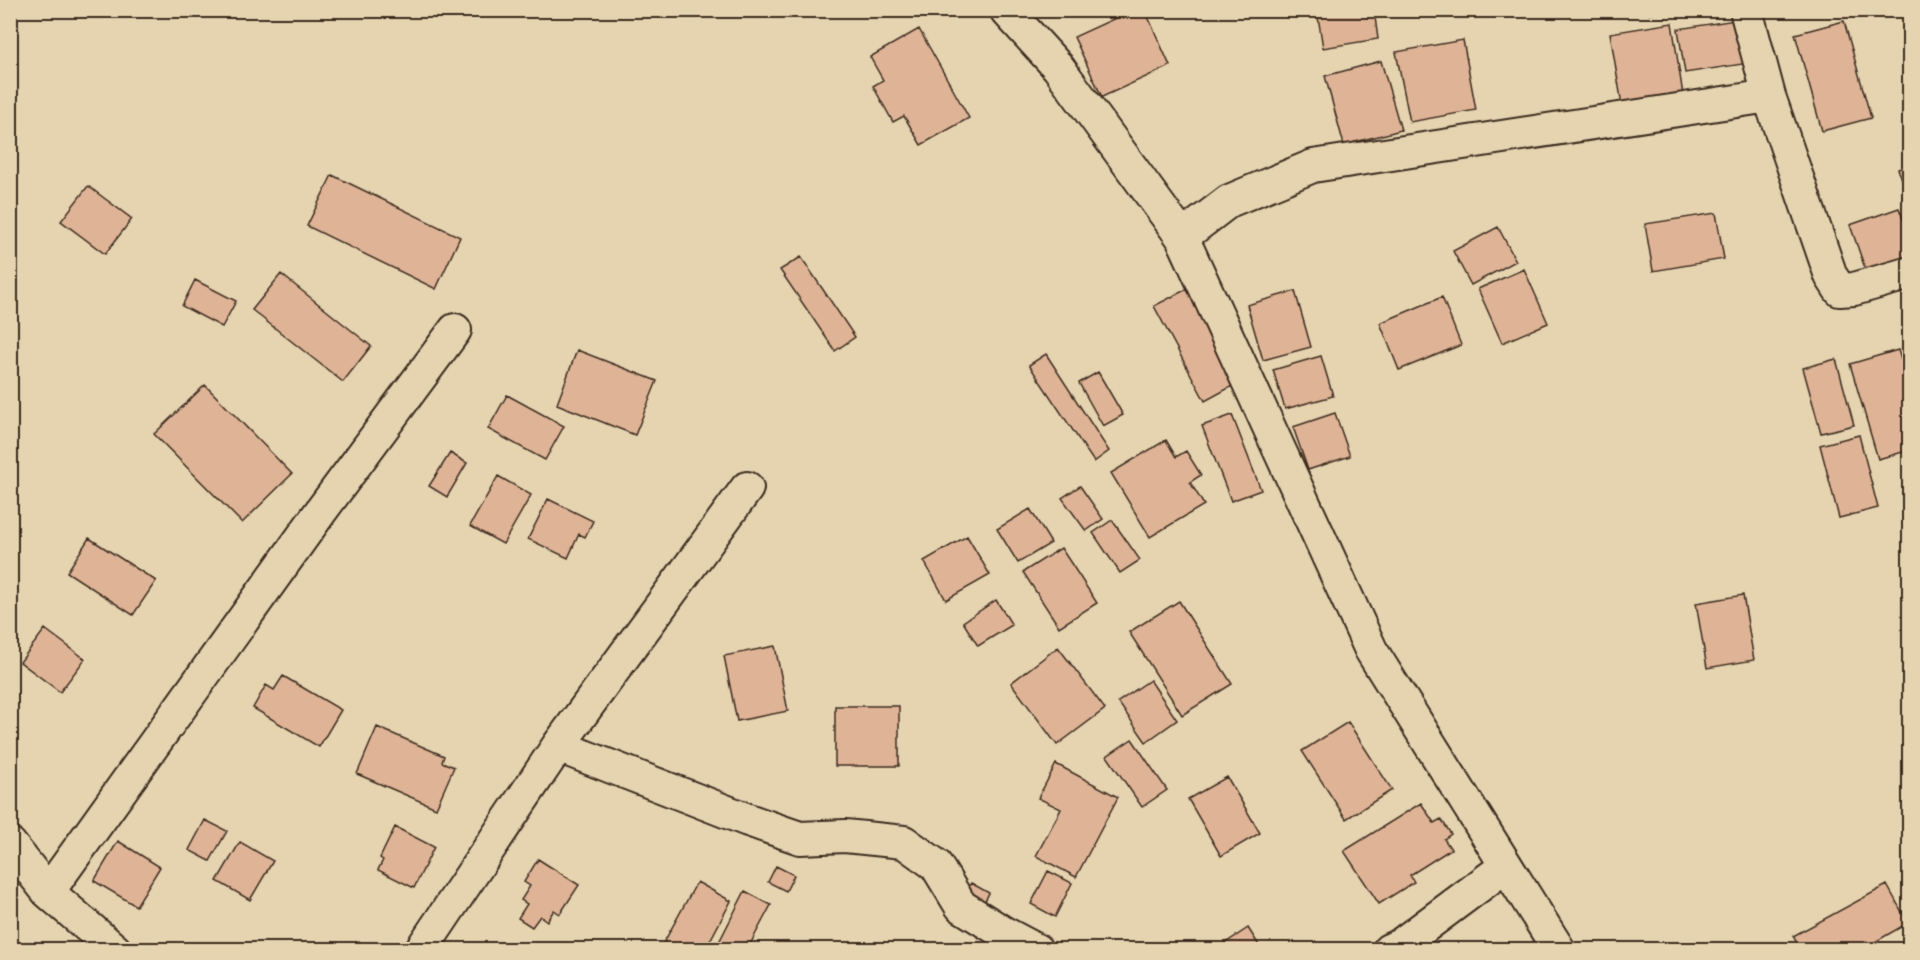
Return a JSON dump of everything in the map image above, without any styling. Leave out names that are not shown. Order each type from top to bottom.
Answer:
[{"type":"street","points":[[1006,10],[1058,67],[1182,237],[1371,650],[1559,950]]},
{"type":"street","points":[[1746,10],[1769,96],[1831,276],[1840,290],[1854,289],[1910,273]]},
{"type":"street","points":[[1182,237],[1229,201],[1313,166],[1769,96]]},
{"type":"street","points":[[48,892],[454,330]]},
{"type":"street","points":[[421,950],[558,746],[747,488]]},
{"type":"street","points":[[558,746],[800,838],[845,836],[904,842],[936,866],[961,906],[1036,950]]},
{"type":"street","points":[[10,844],[48,892],[115,950]]},
{"type":"street","points":[[1389,950],[1400,945],[1506,866]]},
{"type":"building","points":[[1133,10],[1145,10],[1170,66],[1102,97],[1074,37]]},
{"type":"building","points":[[1317,10],[1374,10],[1378,39],[1323,48]]},
{"type":"building","points":[[1605,10],[1702,10],[1702,12],[1605,14]]},
{"type":"building","points":[[1741,19],[1749,63],[1685,73],[1678,29]]},
{"type":"building","points":[[1844,21],[1871,118],[1822,131],[1795,34]]},
{"type":"building","points":[[1672,23],[1683,95],[1622,105],[1610,33]]},
{"type":"building","points":[[919,29],[969,118],[921,145],[904,116],[893,122],[873,86],[883,80],[870,57]]},
{"type":"building","points":[[1463,40],[1476,110],[1410,122],[1396,52]]},
{"type":"building","points":[[1381,61],[1401,130],[1344,145],[1325,76]]},
{"type":"building","points":[[1910,165],[1910,199],[1898,169]]},
{"type":"building","points":[[332,175],[460,237],[436,289],[307,226]]},
{"type":"building","points":[[88,186],[132,219],[105,254],[61,221]]},
{"type":"building","points":[[1899,208],[1910,238],[1910,256],[1866,271],[1850,225]]},
{"type":"building","points":[[1716,213],[1724,259],[1653,271],[1645,224]]},
{"type":"building","points":[[1498,227],[1516,261],[1471,285],[1453,251]]},
{"type":"building","points":[[801,257],[855,337],[835,351],[780,270]]},
{"type":"building","points":[[1524,269],[1548,323],[1502,343],[1478,289]]},
{"type":"building","points":[[281,274],[371,346],[343,382],[252,310]]},
{"type":"building","points":[[195,280],[236,301],[222,327],[182,306]]},
{"type":"building","points":[[1187,289],[1238,383],[1205,401],[1154,306]]},
{"type":"building","points":[[1295,291],[1311,347],[1263,360],[1247,305]]},
{"type":"building","points":[[1442,297],[1461,345],[1399,370],[1380,323]]},
{"type":"building","points":[[577,350],[657,381],[635,435],[557,404]]},
{"type":"building","points":[[1898,350],[1910,389],[1910,450],[1878,459],[1850,364]]},
{"type":"building","points":[[1046,354],[1109,451],[1094,462],[1029,365]]},
{"type":"building","points":[[1321,356],[1333,396],[1285,409],[1273,370]]},
{"type":"building","points":[[1836,359],[1854,425],[1821,433],[1803,368]]},
{"type":"building","points":[[1098,372],[1123,415],[1103,426],[1079,383]]},
{"type":"building","points":[[205,385],[292,474],[242,523],[154,434]]},
{"type":"building","points":[[507,395],[564,426],[545,460],[488,429]]},
{"type":"building","points":[[1335,413],[1350,456],[1308,470],[1293,427]]},
{"type":"building","points":[[1232,415],[1261,490],[1231,501],[1202,426]]},
{"type":"building","points":[[1859,435],[1878,508],[1839,518],[1820,445]]},
{"type":"building","points":[[1166,440],[1176,457],[1186,451],[1201,475],[1190,482],[1204,505],[1150,537],[1111,473]]},
{"type":"building","points":[[450,453],[467,463],[447,497],[429,486]]},
{"type":"building","points":[[498,476],[531,495],[503,544],[470,526]]},
{"type":"building","points":[[1080,486],[1103,519],[1086,531],[1062,498]]},
{"type":"building","points":[[548,499],[593,521],[585,537],[579,534],[568,558],[528,539]]},
{"type":"building","points":[[1030,509],[1051,543],[1018,563],[997,529]]},
{"type":"building","points":[[1112,520],[1140,560],[1120,573],[1093,533]]},
{"type":"building","points":[[967,536],[990,575],[946,600],[924,561]]},
{"type":"building","points":[[89,538],[156,581],[133,615],[67,572]]},
{"type":"building","points":[[1061,548],[1097,603],[1059,627],[1023,572]]},
{"type":"building","points":[[1743,595],[1754,660],[1707,668],[1696,603]]},
{"type":"building","points":[[996,600],[1012,625],[978,646],[963,622]]},
{"type":"building","points":[[1179,601],[1232,684],[1182,715],[1129,632]]},
{"type":"building","points":[[45,629],[85,659],[60,692],[20,662]]},
{"type":"building","points":[[775,646],[788,711],[737,721],[724,656]]},
{"type":"building","points":[[1058,647],[1105,709],[1057,745],[1011,683]]},
{"type":"building","points":[[283,676],[341,710],[319,747],[253,708],[266,685],[274,690]]},
{"type":"building","points":[[1150,680],[1177,720],[1146,742],[1118,702]]},
{"type":"building","points":[[835,706],[899,706],[899,766],[835,766]]},
{"type":"building","points":[[1348,722],[1392,790],[1346,819],[1302,751]]},
{"type":"building","points":[[377,727],[444,756],[442,762],[454,767],[436,808],[357,774]]},
{"type":"building","points":[[1132,739],[1167,790],[1142,807],[1107,756]]},
{"type":"building","points":[[1056,764],[1118,797],[1076,877],[1036,856],[1061,809],[1038,798]]},
{"type":"building","points":[[1227,777],[1260,833],[1221,856],[1188,799]]},
{"type":"building","points":[[1421,803],[1434,823],[1441,819],[1451,834],[1444,839],[1451,849],[1410,875],[1414,882],[1379,904],[1344,851]]},
{"type":"building","points":[[205,820],[227,831],[210,861],[189,850]]},
{"type":"building","points":[[395,827],[434,847],[414,888],[378,870],[383,860],[380,858]]},
{"type":"building","points":[[118,841],[160,867],[136,906],[94,881]]},
{"type":"building","points":[[240,842],[273,861],[250,900],[217,881]]},
{"type":"building","points":[[538,859],[579,885],[560,914],[554,910],[547,921],[540,916],[532,927],[518,918],[527,904],[521,900],[530,886],[524,882]]},
{"type":"building","points":[[776,866],[794,875],[786,891],[768,882]]},
{"type":"building","points":[[1048,871],[1072,883],[1055,917],[1031,904]]},
{"type":"building","points":[[697,882],[731,901],[705,950],[673,950],[663,944]]},
{"type":"building","points":[[971,883],[989,893],[981,909],[962,899]]},
{"type":"building","points":[[1887,885],[1908,923],[1861,950],[1801,950],[1793,936]]},
{"type":"building","points":[[745,891],[771,905],[747,950],[715,950]]},
{"type":"building","points":[[1248,928],[1262,950],[1215,950]]}]
